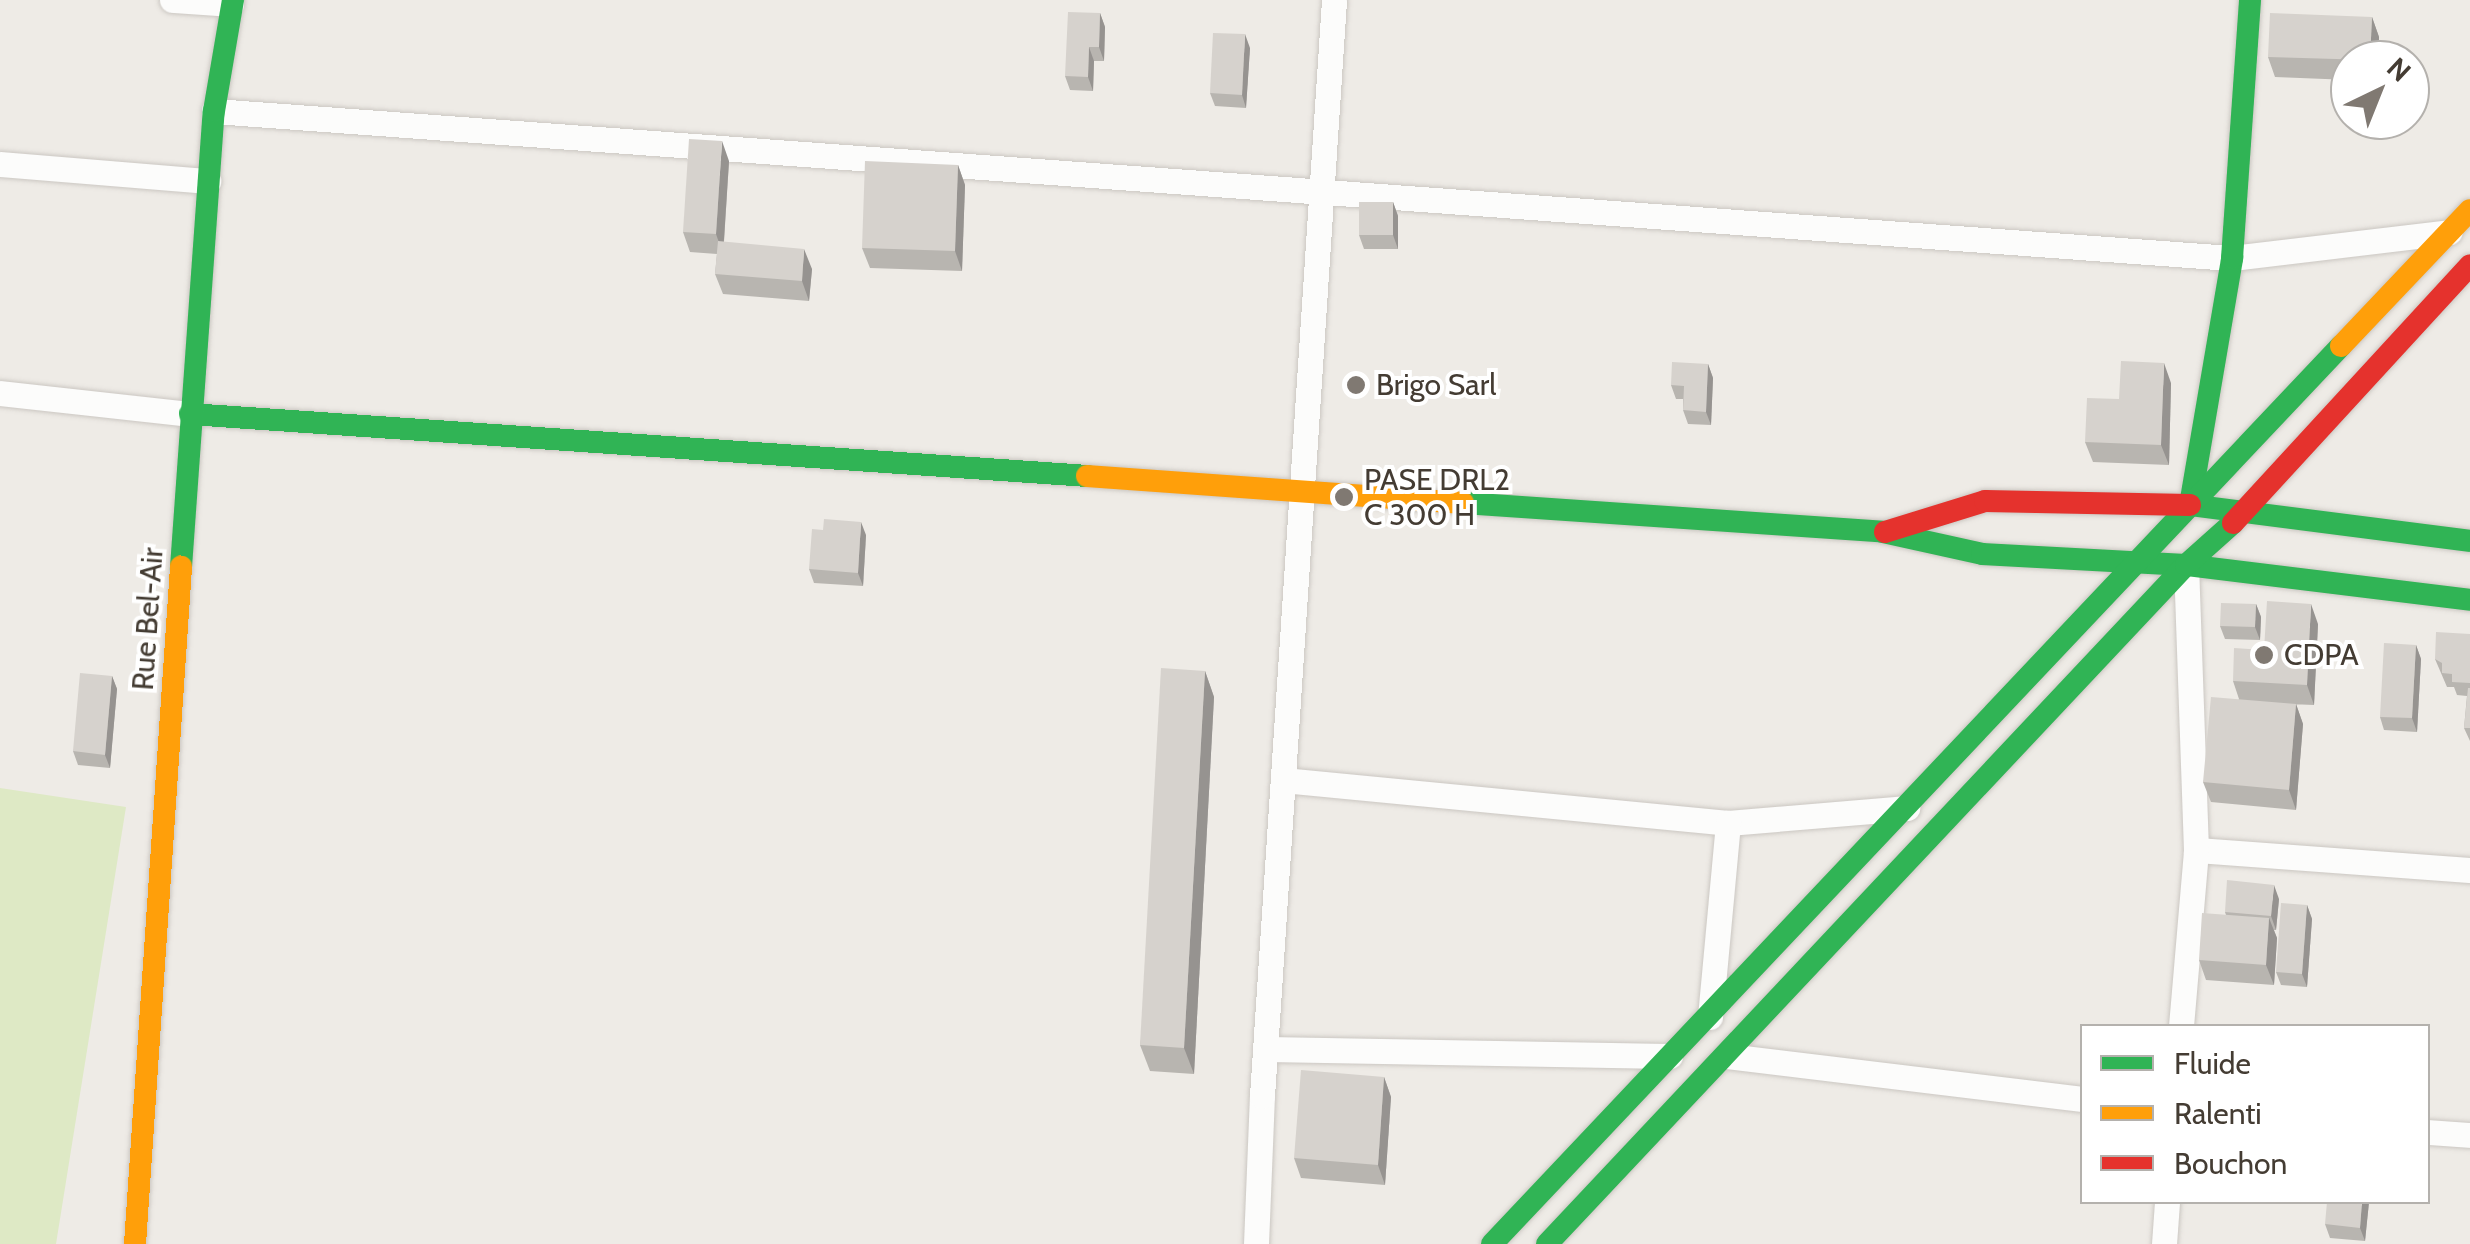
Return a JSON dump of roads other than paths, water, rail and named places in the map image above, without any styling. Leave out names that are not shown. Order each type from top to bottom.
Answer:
[{"type":"main road","points":[[2190,505],[2232,258],[2250,0]]},
{"type":"main road","name":"Rue Bel-Air","points":[[136,1244],[208,181],[214,111],[232,2]]},
{"type":"main road","points":[[1492,1244],[2470,210]]},
{"type":"main road","points":[[1547,1244],[2186,566],[2246,510],[2470,265]]},
{"type":"main road","points":[[190,414],[1302,488],[1883,532],[1982,554],[2138,561],[2470,600]]},
{"type":"main road","points":[[1883,532],[1984,501],[2190,505],[2470,541]]},
{"type":"street","points":[[172,0],[232,2]]},
{"type":"street","points":[[1256,1244],[1265,1049],[1334,0]]},
{"type":"street","points":[[214,111],[2232,258],[2449,232]]},
{"type":"street","points":[[0,164],[208,181]]},
{"type":"street","points":[[0,393],[190,414]]},
{"type":"street","points":[[2182,1024],[2196,850],[2186,566]]},
{"type":"street","points":[[1283,780],[1728,823],[1907,808]]},
{"type":"street","points":[[1710,1017],[1728,823]]},
{"type":"street","points":[[2196,850],[2470,870]]},
{"type":"street","points":[[1265,1049],[1670,1056]]},
{"type":"street","points":[[1727,1056],[2080,1100]]},
{"type":"street","points":[[2430,1132],[2470,1136]]},
{"type":"street","points":[[2164,1244],[2167,1204]]},
{"type":"place","name":"Brigo Sarl","points":[[1356,385]]},
{"type":"place","name":"PASE DRL2 C 300 H","points":[[1344,497]]},
{"type":"place","name":"CDPA","points":[[2264,655]]}]
